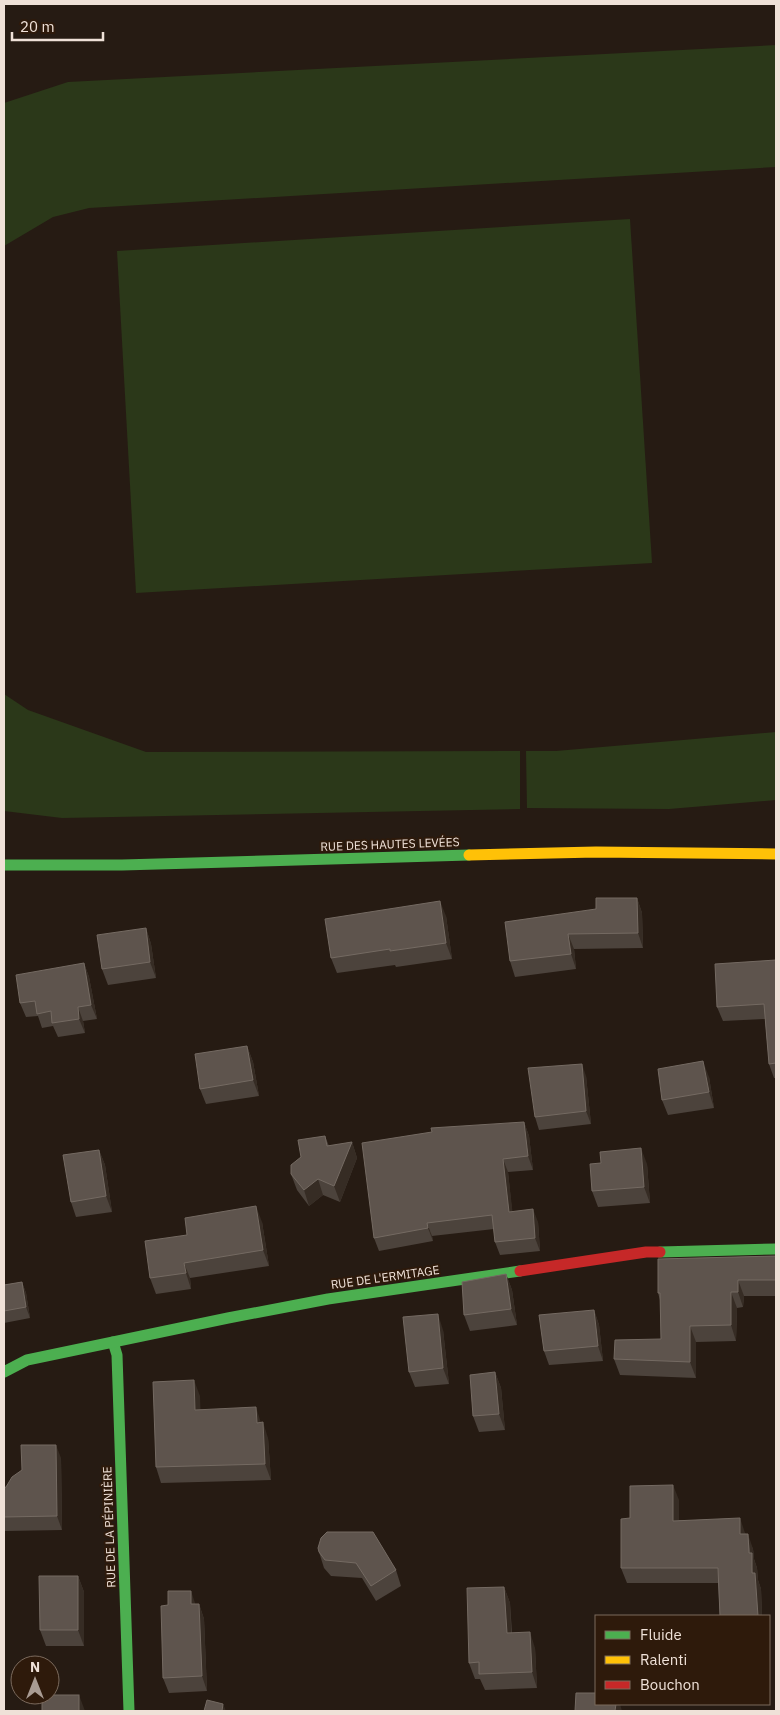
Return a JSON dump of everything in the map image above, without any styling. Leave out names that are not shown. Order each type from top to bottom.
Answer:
[{"type":"street","name":"RUE DES HAUTES LEVÉES","points":[[4,866],[122,866],[596,852],[776,854]]},
{"type":"street","name":"RUE DE L'ERMITAGE","points":[[4,1372],[27,1360],[311,1302],[636,1254],[776,1249]]},
{"type":"street","name":"RUE DE LA PÉPINIÈRE","points":[[113,1342],[117,1355],[129,1711]]},
{"type":"green space","points":[[776,45],[776,167],[89,208],[53,217],[4,246],[4,103],[68,82]]},
{"type":"green space","points":[[630,219],[652,563],[136,593],[117,251]]},
{"type":"green space","points":[[4,694],[28,710],[146,752],[520,751],[520,809],[62,818],[4,811]]},
{"type":"green space","points":[[776,732],[776,800],[669,809],[527,808],[526,751],[556,751]]},
{"type":"building","points":[[596,898],[637,898],[638,933],[568,934],[571,954],[510,961],[505,922],[596,909]]},
{"type":"building","points":[[440,901],[446,943],[331,958],[325,919]]},
{"type":"building","points":[[146,928],[150,962],[102,969],[97,935]]},
{"type":"building","points":[[776,960],[776,1063],[769,1064],[764,1004],[717,1007],[715,964]]},
{"type":"building","points":[[84,963],[91,1005],[78,1007],[79,1019],[52,1023],[51,1011],[37,1014],[35,1001],[20,1003],[16,975]]},
{"type":"building","points":[[247,1046],[253,1080],[200,1089],[195,1054]]},
{"type":"building","points":[[703,1061],[709,1092],[662,1100],[658,1069]]},
{"type":"building","points":[[582,1064],[586,1111],[535,1117],[528,1068]]},
{"type":"building","points":[[524,1122],[528,1156],[503,1159],[509,1212],[533,1209],[535,1238],[495,1242],[492,1215],[427,1223],[428,1228],[374,1238],[362,1143],[432,1132],[431,1128]]},
{"type":"building","points":[[325,1136],[327,1146],[352,1142],[334,1186],[318,1179],[304,1190],[291,1174],[291,1165],[301,1157],[298,1140]]},
{"type":"building","points":[[641,1148],[644,1187],[592,1191],[590,1164],[601,1163],[600,1152]]},
{"type":"building","points":[[99,1150],[106,1196],[71,1202],[63,1155]]},
{"type":"building","points":[[256,1206],[263,1250],[184,1263],[186,1273],[150,1278],[145,1241],[187,1235],[185,1218]]},
{"type":"building","points":[[776,1256],[776,1280],[738,1280],[738,1292],[731,1292],[731,1325],[690,1326],[690,1362],[614,1359],[615,1340],[661,1339],[658,1259]]},
{"type":"building","points":[[506,1274],[511,1309],[464,1315],[462,1282]]},
{"type":"building","points":[[22,1282],[26,1307],[4,1311],[4,1285]]},
{"type":"building","points":[[594,1310],[598,1346],[544,1351],[539,1315]]},
{"type":"building","points":[[438,1314],[443,1368],[409,1372],[403,1317]]},
{"type":"building","points":[[495,1372],[499,1414],[473,1416],[470,1375]]},
{"type":"building","points":[[194,1380],[195,1410],[256,1407],[257,1423],[263,1422],[265,1464],[156,1467],[153,1382]]},
{"type":"building","points":[[21,1445],[56,1445],[57,1516],[4,1517],[4,1488],[12,1477],[22,1470]]},
{"type":"building","points":[[673,1485],[673,1521],[740,1518],[740,1534],[748,1534],[749,1553],[752,1553],[752,1573],[755,1573],[758,1615],[720,1615],[718,1568],[621,1568],[621,1519],[630,1518],[630,1486]]},
{"type":"building","points":[[327,1532],[373,1532],[396,1570],[371,1586],[356,1563],[325,1560],[318,1548],[321,1538]]},
{"type":"building","points":[[39,1576],[78,1576],[78,1630],[40,1630]]},
{"type":"building","points":[[504,1587],[507,1633],[530,1632],[532,1672],[479,1674],[479,1662],[469,1663],[467,1588]]},
{"type":"building","points":[[168,1591],[191,1591],[191,1604],[199,1604],[202,1676],[163,1678],[161,1606],[168,1605]]},
{"type":"building","points":[[576,1693],[595,1693],[595,1705],[616,1705],[615,1711],[575,1711]]},
{"type":"building","points":[[60,1695],[79,1695],[79,1711],[42,1711],[42,1705],[60,1705]]},
{"type":"building","points":[[207,1700],[223,1704],[222,1711],[204,1711]]},
{"type":"traffic: fast","points":[[4,865],[122,865],[469,855]]},
{"type":"traffic: fast","points":[[660,1252],[776,1249]]},
{"type":"traffic: fast","points":[[4,1372],[27,1360],[228,1318],[328,1299],[520,1271]]},
{"type":"traffic: fast","points":[[113,1342],[117,1355],[129,1711]]},
{"type":"traffic: slow","points":[[469,855],[596,852],[776,854]]},
{"type":"traffic: jam","points":[[520,1271],[646,1252],[660,1252]]}]
